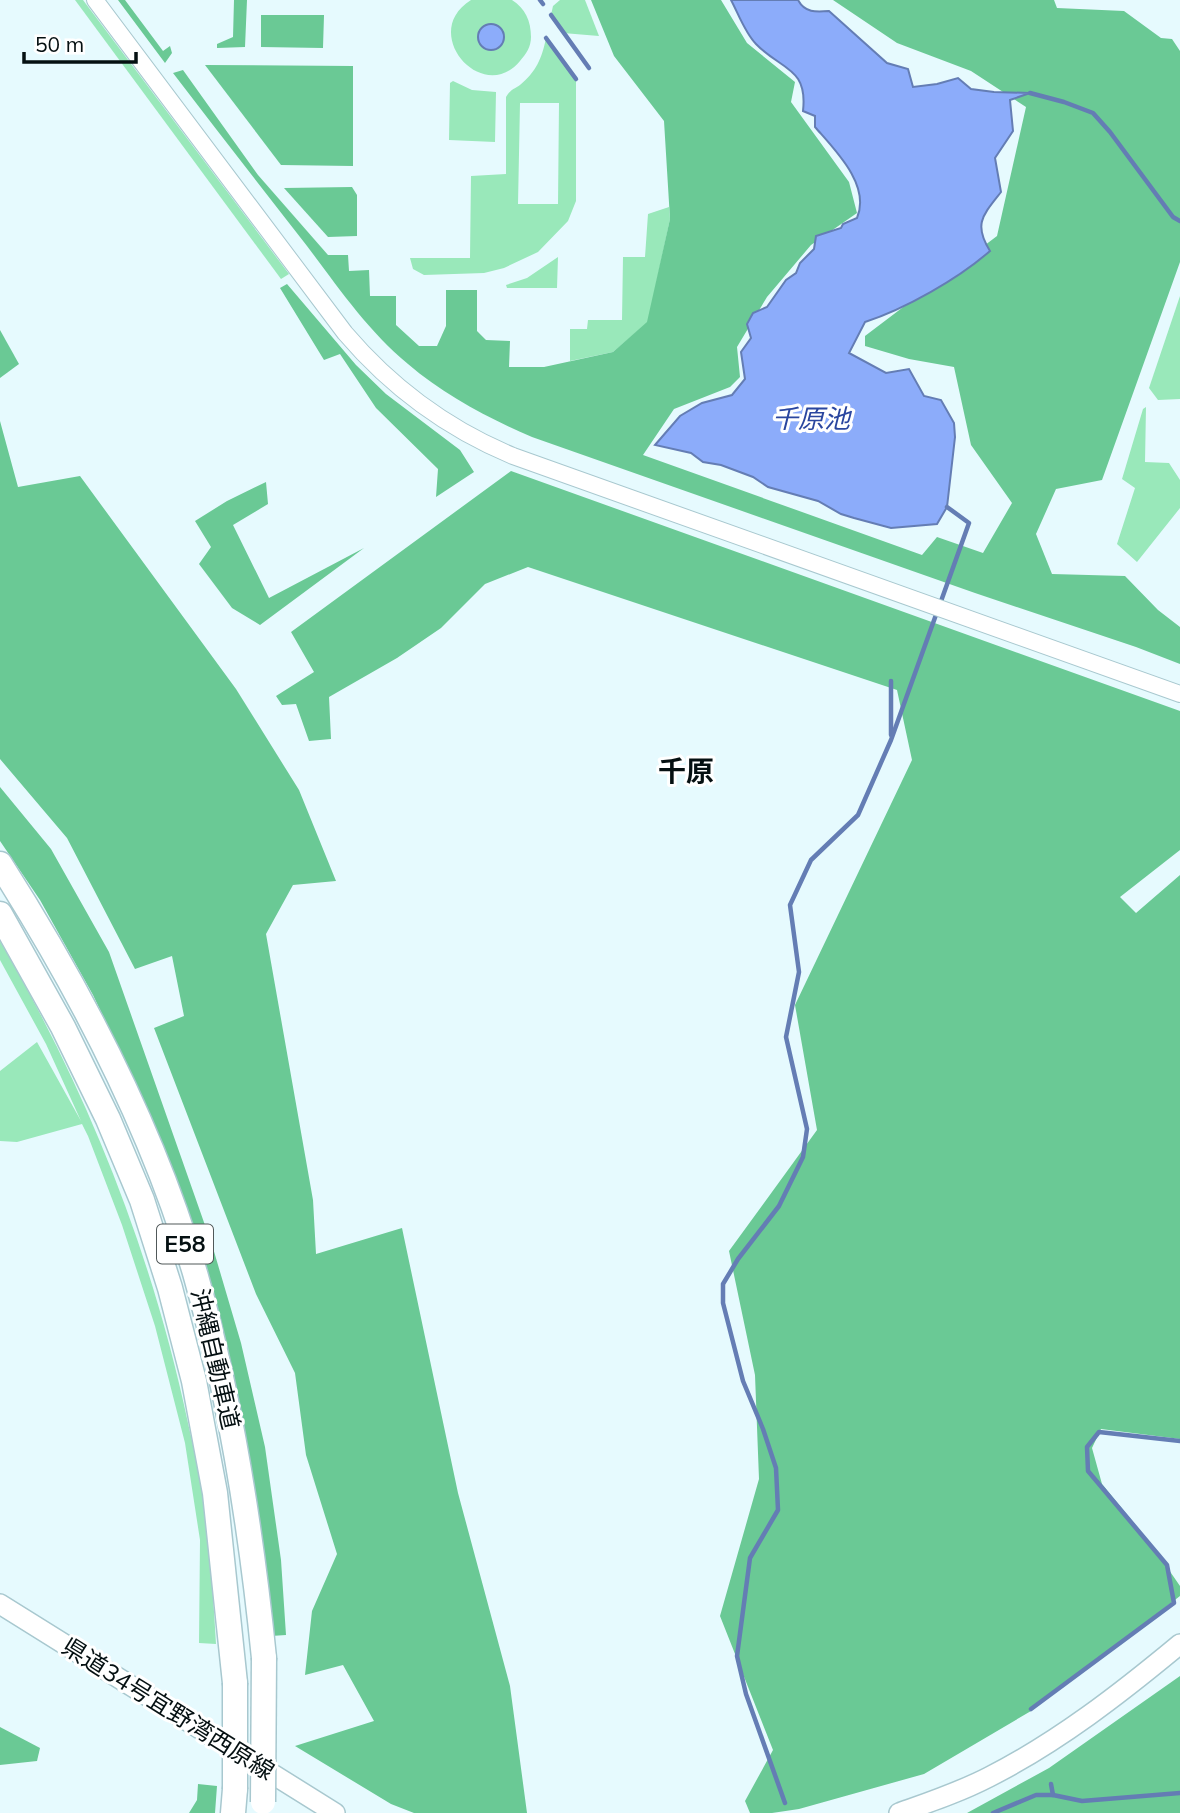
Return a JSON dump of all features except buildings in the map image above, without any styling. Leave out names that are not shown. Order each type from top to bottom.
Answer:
[{"type":"highway","name":"沖縄自動車道","points":[[0,864],[35,918],[134,1112],[195,1273],[224,1391],[243,1485],[255,1574],[264,1658],[263,1807]]},
{"type":"highway","name":"沖縄自動車道","points":[[0,914],[62,1027],[108,1119],[142,1200],[170,1288],[194,1381],[215,1493],[236,1682],[234,1801]]},
{"type":"main road","name":"県道34号宜野湾西原線","points":[[0,1604],[335,1813]]},
{"type":"main road","points":[[899,1813],[956,1793],[1019,1762],[1092,1712],[1180,1644]]},
{"type":"street","points":[[95,0],[338,325],[372,363],[417,402],[471,437],[513,456],[1180,694]]},
{"type":"green space","points":[[75,0],[83,0],[289,274],[281,279]]},
{"type":"green space","points":[[118,0],[125,0],[163,51],[170,46],[172,53],[165,63]]},
{"type":"green space","points":[[234,0],[247,0],[245,47],[217,48],[217,44],[233,37]]},
{"type":"green space","points":[[471,0],[512,0],[528,20],[531,31],[529,47],[520,61],[505,73],[489,75],[474,70],[462,60],[453,46],[451,30],[456,14]]},
{"type":"green space","points":[[560,0],[585,0],[599,36],[563,33],[551,15],[553,6]]},
{"type":"green space","points":[[591,0],[721,0],[747,43],[795,82],[791,102],[849,182],[857,213],[811,245],[767,297],[737,347],[740,377],[730,387],[674,409],[643,455],[922,555],[937,537],[983,553],[1012,503],[971,445],[954,367],[909,359],[865,346],[865,336],[997,236],[1026,107],[971,71],[897,43],[833,0],[1054,0],[1057,8],[1124,11],[1161,38],[1172,39],[1180,51],[1180,262],[1102,480],[1056,489],[1036,534],[1052,574],[1125,576],[1158,610],[1180,627],[1180,664],[532,437],[467,405],[408,364],[367,323],[173,73],[183,70],[258,175],[328,255],[348,255],[349,271],[369,270],[370,296],[396,296],[396,325],[419,346],[437,346],[446,326],[446,290],[477,290],[477,331],[486,340],[510,341],[509,367],[544,367],[613,352],[647,322],[670,219],[664,121],[614,56]]},
{"type":"green space","points":[[261,15],[324,15],[323,48],[261,47]]},
{"type":"green space","points":[[546,38],[576,79],[576,201],[568,221],[538,252],[504,268],[484,273],[424,275],[413,269],[410,258],[470,258],[471,176],[506,174],[506,97],[534,70]],"holes":[[[520,103],[559,103],[558,204],[518,204]]]},
{"type":"green space","points":[[205,65],[353,66],[353,166],[281,165]]},
{"type":"green space","points":[[453,81],[472,90],[496,92],[495,142],[449,140],[450,83]]},
{"type":"green space","points":[[352,187],[357,195],[357,236],[328,237],[284,188]]},
{"type":"green space","points":[[669,207],[670,219],[648,322],[613,352],[570,361],[570,329],[587,329],[588,320],[622,320],[623,257],[645,257],[648,214]]},
{"type":"green space","points":[[558,257],[557,288],[507,288],[506,285],[527,278]]},
{"type":"green space","points":[[287,284],[356,365],[386,394],[460,450],[474,472],[436,497],[438,469],[376,408],[340,354],[324,360],[280,288]]},
{"type":"green space","points":[[1180,296],[1180,399],[1158,400],[1149,388]]},
{"type":"green space","points":[[0,330],[19,364],[0,378]]},
{"type":"green space","points":[[1146,407],[1145,462],[1169,463],[1180,480],[1180,508],[1137,562],[1117,544],[1135,488],[1122,479],[1143,409]]},
{"type":"green space","points":[[0,421],[18,487],[80,476],[236,689],[299,790],[336,881],[293,885],[266,934],[313,1200],[316,1254],[402,1228],[458,1493],[510,1686],[527,1813],[414,1813],[391,1804],[295,1746],[374,1721],[343,1665],[305,1675],[312,1611],[337,1554],[306,1455],[295,1373],[256,1294],[154,1028],[184,1016],[172,956],[135,969],[67,838],[0,759]]},
{"type":"green space","points":[[511,471],[1180,711],[1180,850],[1120,897],[1136,913],[1180,875],[1180,1439],[1101,1429],[1092,1448],[1102,1484],[1151,1544],[1180,1586],[1180,1596],[1031,1711],[924,1774],[799,1809],[750,1813],[745,1801],[773,1750],[720,1616],[759,1479],[755,1375],[729,1251],[817,1130],[795,1005],[912,760],[897,690],[528,567],[485,584],[441,628],[397,658],[329,697],[331,739],[309,741],[296,704],[282,705],[276,696],[314,672],[291,632]]},
{"type":"green space","points":[[266,482],[268,504],[233,525],[269,598],[364,548],[260,625],[232,608],[199,564],[211,547],[195,521],[227,501]]},
{"type":"green space","points":[[0,787],[51,849],[109,952],[213,1248],[241,1343],[265,1447],[281,1560],[286,1635],[271,1636],[146,1106],[93,995],[40,900],[0,841]]},
{"type":"green space","points":[[0,941],[32,998],[89,1115],[114,1175],[156,1297],[201,1482],[216,1644],[199,1643],[200,1540],[185,1443],[155,1326],[122,1225],[88,1136],[82,1124],[17,1142],[0,1141],[0,1071],[37,1042],[81,1121],[46,1044],[0,960]]},
{"type":"green space","points":[[1180,1676],[1180,1813],[967,1813],[1049,1768]]},
{"type":"green space","points":[[0,1727],[40,1748],[37,1761],[0,1765]]},
{"type":"green space","points":[[198,1784],[217,1786],[215,1813],[189,1813],[197,1800]]},
{"type":"water","name":"千原池","points":[[731,0],[798,0],[807,9],[829,11],[887,63],[908,69],[913,87],[958,78],[971,89],[1030,93],[1010,100],[1013,131],[995,158],[1001,192],[985,214],[981,227],[990,251],[931,292],[865,322],[849,353],[886,373],[909,369],[924,396],[941,400],[954,423],[955,437],[947,507],[937,524],[891,528],[854,518],[818,501],[768,487],[753,477],[721,465],[703,462],[691,453],[655,445],[680,416],[702,403],[732,395],[745,379],[741,352],[751,338],[747,324],[753,313],[767,307],[786,280],[796,273],[800,263],[814,249],[816,236],[841,228],[843,224],[857,218],[860,206],[859,193],[849,169],[815,127],[815,116],[803,111],[803,97],[797,77],[765,53],[752,39]]},
{"type":"water","points":[[491,24],[500,28],[504,37],[500,46],[491,50],[482,46],[478,37],[482,28]]},
{"type":"waterway","points":[[540,0],[543,4]]},
{"type":"waterway","points":[[551,15],[589,68]]},
{"type":"waterway","points":[[546,38],[576,79]]},
{"type":"waterway","points":[[1030,93],[1093,113],[1173,217],[1180,221]]},
{"type":"waterway","points":[[940,604],[969,523],[947,507]]},
{"type":"waterway","points":[[785,1803],[746,1694],[737,1656],[750,1558],[778,1510],[776,1468],[743,1381],[723,1303],[723,1284],[738,1259],[779,1206],[803,1157],[807,1129],[786,1037],[799,972],[790,905],[811,860],[858,815],[891,740],[937,612]]},
{"type":"waterway","points":[[891,681],[891,735]]},
{"type":"waterway","points":[[1031,1709],[1174,1603],[1167,1565],[1088,1471],[1087,1447],[1099,1432],[1180,1441]]},
{"type":"waterway","points":[[1051,1784],[1053,1795]]},
{"type":"waterway","points":[[993,1813],[1036,1795],[1053,1795],[1082,1801],[1180,1793]]},
{"type":"district","name":"千原","points":[[686,771]]}]
